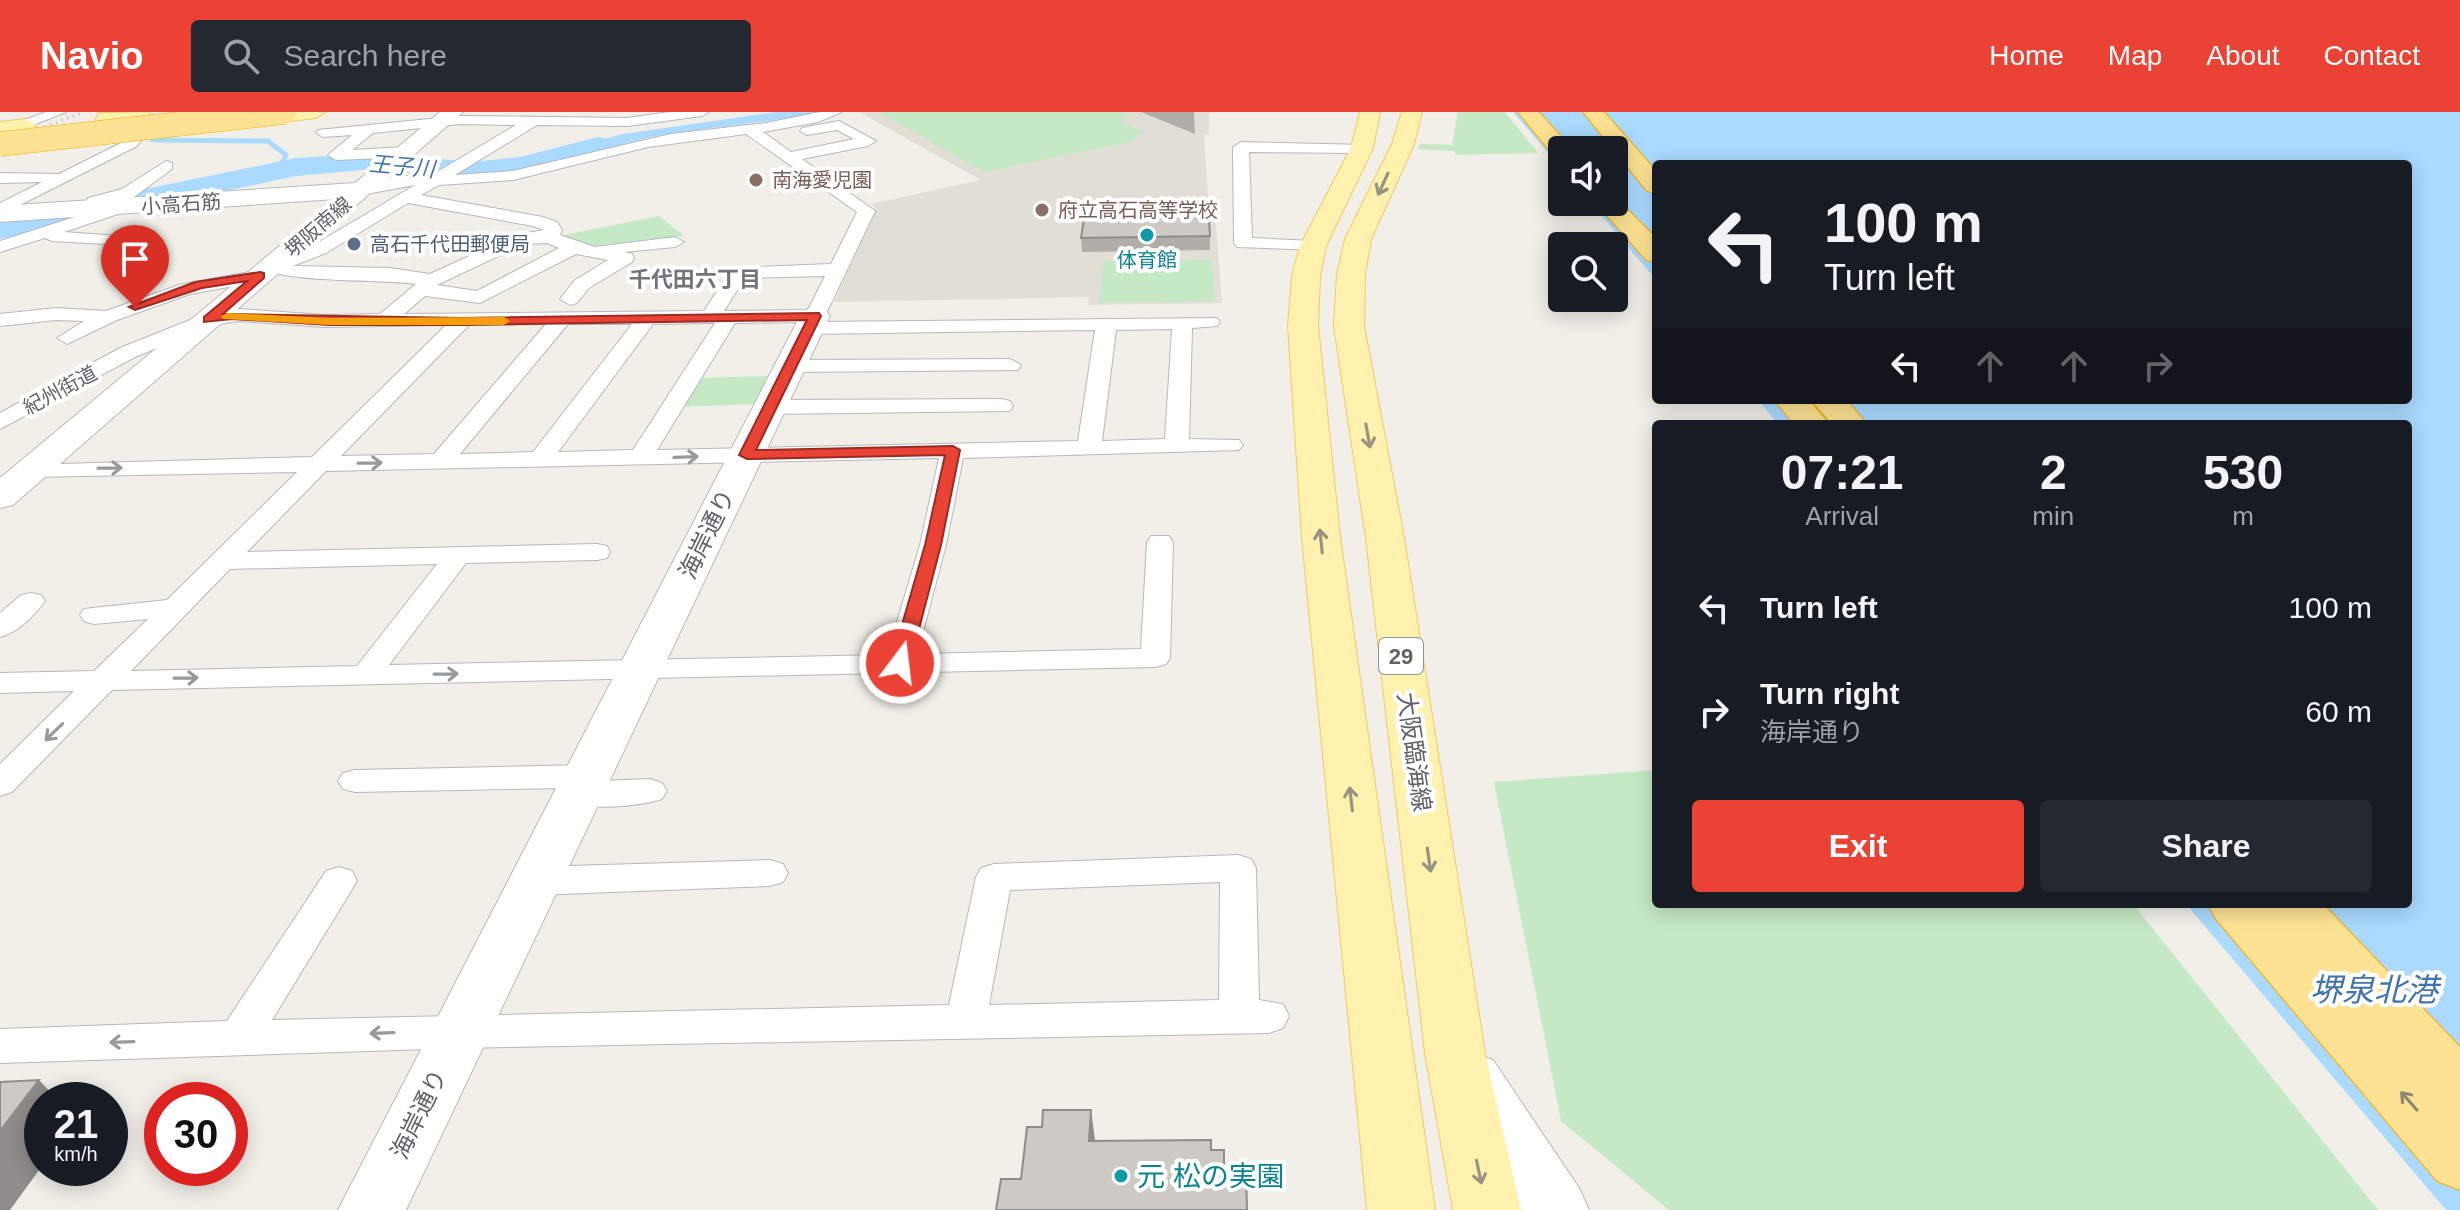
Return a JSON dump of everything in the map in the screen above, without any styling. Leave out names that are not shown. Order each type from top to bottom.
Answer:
[{"type":"highway","points":[[1,138],[165,112]]},
{"type":"highway","points":[[1,138],[200,112]]},
{"type":"highway","points":[[1528,112],[1549,136]]},
{"type":"highway","points":[[1544,112],[1565,136]]},
{"type":"highway","points":[[1,138],[282,114]]},
{"type":"highway","points":[[1585,115],[1600,136]]},
{"type":"highway","points":[[1,138],[254,120]]},
{"type":"highway","points":[[1628,165],[1652,183]]},
{"type":"highway","points":[[1628,174],[1652,204]]},
{"type":"highway","points":[[1628,206],[1652,235]]},
{"type":"highway","points":[[1620,216],[1652,250]]},
{"type":"highway","points":[[1794,404],[1808,420]]},
{"type":"highway","points":[[1832,404],[1849,420]]},
{"type":"highway","points":[[2239,908],[2460,1160]]},
{"type":"highway","points":[[2294,908],[2460,1089]]},
{"type":"main road","name":"大阪臨海線","points":[[1412,112],[1403,144],[1358,239],[1351,274],[1349,326],[1385,538],[1455,1053],[1487,1210]]},
{"type":"main road","points":[[97,137],[140,122],[282,114],[320,126]]},
{"type":"main road","points":[[1,138],[25,125]]},
{"type":"main road","points":[[1366,130],[1313,246],[1306,276],[1303,326],[1321,537],[1401,1210]]},
{"type":"street","points":[[25,125],[59,112]]},
{"type":"street","points":[[320,126],[368,129],[448,117],[543,116],[627,122],[702,112]]},
{"type":"street","points":[[756,134],[835,112]]},
{"type":"street","points":[[254,120],[282,114]]},
{"type":"street","points":[[272,271],[320,249],[543,116]]},
{"type":"street","name":"堺阪南線","points":[[0,497],[208,320],[272,271],[448,117]]},
{"type":"street","points":[[0,212],[132,143],[140,122]]},
{"type":"street","points":[[361,190],[384,181],[506,177],[646,142],[839,125],[868,141],[790,157]]},
{"type":"street","points":[[368,129],[336,155],[397,159]]},
{"type":"street","points":[[1313,246],[1243,243],[1241,147],[1366,130]]},
{"type":"street","points":[[756,134],[866,211],[796,354]]},
{"type":"street","points":[[1,138],[97,137]]},
{"type":"street","points":[[63,211],[128,193],[150,178],[172,171]]},
{"type":"street","points":[[0,178],[63,177]]},
{"type":"street","name":"小高石筋","points":[[0,212],[118,208],[361,190]]},
{"type":"street","points":[[407,198],[537,221],[551,226],[550,237]]},
{"type":"street","points":[[0,247],[118,208]]},
{"type":"street","points":[[37,235],[118,241]]},
{"type":"street","points":[[385,320],[426,285],[521,239],[550,237],[578,249],[625,258],[582,284],[566,310],[440,462]]},
{"type":"street","points":[[67,338],[110,316],[200,285],[272,271],[389,274],[480,297],[578,249],[675,242]]},
{"type":"street","points":[[639,459],[720,318],[739,272],[837,270]]},
{"type":"street","points":[[208,320],[232,316],[329,321],[462,321],[566,310],[646,319],[720,318],[796,354],[1002,406]]},
{"type":"street","points":[[0,320],[56,314],[110,316]]},
{"type":"street","points":[[540,460],[646,319]]},
{"type":"street","name":"紀州街道","points":[[0,422],[145,344],[208,320]]},
{"type":"street","points":[[0,784],[462,321]]},
{"type":"street","points":[[796,354],[1018,327],[1210,322]]},
{"type":"street","points":[[1177,445],[1182,323]]},
{"type":"street","points":[[1089,447],[1106,325]]},
{"type":"street","points":[[993,449],[1018,327]]},
{"type":"street","points":[[796,354],[1010,365]]},
{"type":"street","name":"海岸通り","points":[[372,1210],[796,354]]},
{"type":"street","points":[[32,470],[1231,445]]},
{"type":"street","points":[[900,663],[933,545],[953,450]]},
{"type":"street","points":[[0,683],[1155,658],[1160,542]]},
{"type":"street","points":[[224,561],[597,552]]},
{"type":"street","points":[[366,675],[458,555]]},
{"type":"street","points":[[0,628],[31,601]]},
{"type":"street","points":[[94,615],[177,608]]},
{"type":"street","points":[[355,781],[583,785],[650,791]]},
{"type":"street","points":[[0,1046],[460,1031],[966,1022],[1254,1016],[1238,868],[994,877],[966,1022]]},
{"type":"street","points":[[534,881],[770,873]]},
{"type":"street","points":[[239,1038],[339,881]]},
{"type":"street","points":[[1369,955],[1386,1210]]},
{"type":"street","points":[[1455,1053],[1555,1210]]},
{"type":"shaded area","name":"府立高石高等学校","points":[[859,112],[1209,112],[1209,134],[1204,135],[1209,212],[1215,212],[1222,303],[1088,305],[1089,297],[834,302],[876,208],[871,204],[981,180]]},
{"type":"green space","points":[[878,112],[1122,112],[1131,116],[1118,120],[1142,131],[1133,141],[984,172]]},
{"type":"green space","points":[[1458,112],[1505,112],[1538,153],[1456,155],[1454,151],[1418,149],[1420,144],[1452,145]]},
{"type":"green space","points":[[659,216],[684,236],[591,246],[564,238],[564,235]]},
{"type":"green space","points":[[1212,260],[1214,301],[1099,303],[1103,261]]},
{"type":"green space","points":[[775,376],[759,404],[679,407],[697,378]]},
{"type":"green space","points":[[1652,770],[1652,908],[2136,908],[2378,1210],[1669,1210],[1561,1121],[1494,782]]},
{"type":"water","points":[[776,112],[823,112],[663,135],[572,158],[516,163],[623,134]]},
{"type":"water","name":"堺泉北港","points":[[1513,112],[2460,112],[2460,1210],[2446,1210],[2189,908],[2412,908],[2412,420],[1775,420],[1761,404],[2412,404],[2412,160],[1652,160],[1652,275],[1628,247],[1628,232],[1615,232],[1602,216],[1628,216],[1628,136],[1548,136],[1548,153]]},
{"type":"building","points":[[1208,205],[1210,236],[1081,238],[1086,206]]},
{"type":"building","points":[[39,1080],[24,1082],[24,1100],[0,1131],[0,1082]]},
{"type":"building","points":[[1043,1110],[1091,1110],[1089,1141],[1211,1140],[1211,1150],[1224,1150],[1224,1168],[1246,1168],[1247,1210],[996,1210],[1001,1179],[1021,1179],[1027,1127],[1042,1127]]},
{"type":"waterway","points":[[152,140],[268,141],[286,155],[283,161],[296,167]]},
{"type":"waterway","name":"王子川","points":[[0,229],[296,167],[374,161],[474,171],[520,165],[598,145]]},
{"type":"railway","points":[[0,144],[84,112]]},
{"type":"slow traffic","points":[[228,316],[329,321],[504,321]]},
{"type":"place","name":"南海愛児園","points":[[756,180]]},
{"type":"place","name":"府立高石高等学校","points":[[1042,210]]},
{"type":"place","name":"体育館","points":[[1147,235]]},
{"type":"place","name":"高石千代田郵便局","points":[[354,244]]},
{"type":"place","name":"元 松の実園","points":[[1121,1176]]},
{"type":"district","name":"千代田六丁目","points":[[695,279]]},
{"type":"route","points":[[135,307],[200,285],[260,276],[208,320],[232,316],[329,321],[462,321],[815,316],[747,455],[953,450],[933,545],[900,663]]}]
